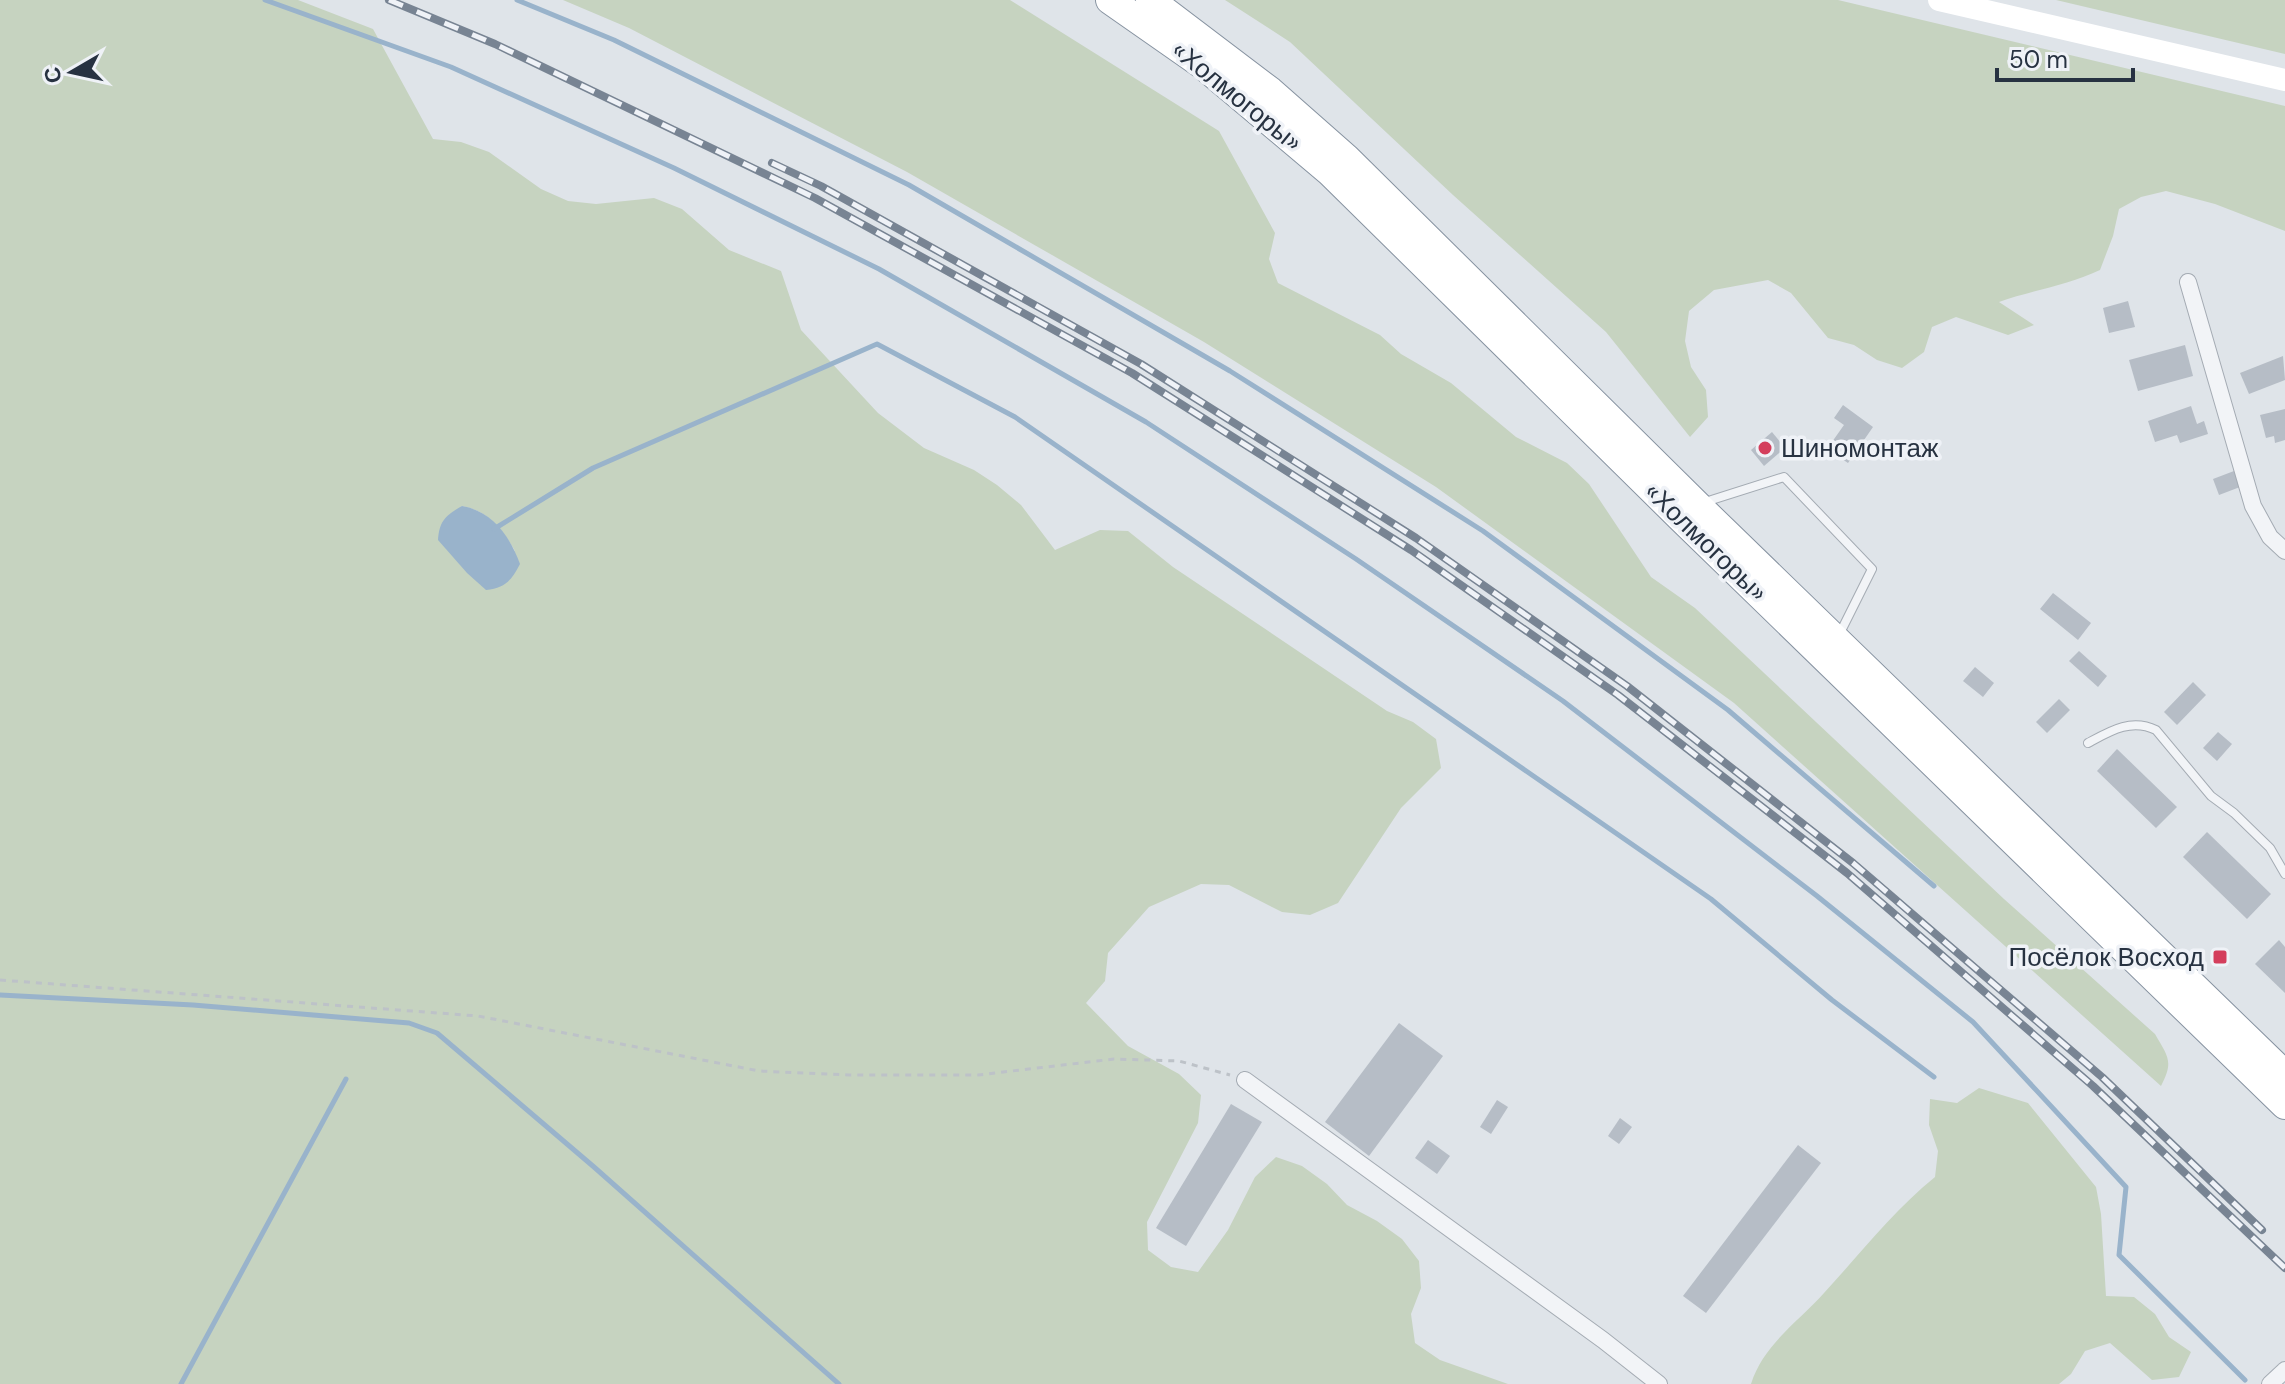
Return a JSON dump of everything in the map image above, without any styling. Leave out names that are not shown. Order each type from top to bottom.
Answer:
[{"type":"highway","name":"«Холмогоры»","points":[[1110,0],[1214,74],[1330,172],[2285,1105]]},
{"type":"highway","name":"«Холмогоры»","points":[[1150,0],[1270,91],[1346,158],[1697,505],[2285,1075]]},
{"type":"main road","points":[[1939,0],[2285,80]]},
{"type":"street","points":[[2188,282],[2253,506],[2270,537],[2285,551]]},
{"type":"street","points":[[1245,1080],[1659,1384]]},
{"type":"street","points":[[2270,1384],[2285,1370]]},
{"type":"lane","points":[[1697,505],[1784,477],[1872,569],[1836,639]]},
{"type":"lane","points":[[2088,743],[2125,725],[2147,726],[2156,730],[2211,796],[2234,813],[2270,848],[2285,874]]},
{"type":"path","points":[[0,980],[478,1016],[759,1071],[978,1075],[1114,1059],[1179,1061],[1245,1080]]},
{"type":"green space","points":[[0,0],[298,0],[373,29],[433,139],[461,142],[489,152],[541,189],[568,201],[596,204],[654,198],[682,209],[729,250],[781,271],[801,330],[878,413],[924,448],[974,470],[997,485],[1021,505],[1055,550],[1100,530],[1128,531],[1173,567],[1387,711],[1413,722],[1436,739],[1441,768],[1401,808],[1338,903],[1310,915],[1282,912],[1229,885],[1201,884],[1149,907],[1108,953],[1105,981],[1086,1003],[1128,1046],[1179,1074],[1201,1095],[1198,1123],[1147,1222],[1148,1250],[1171,1267],[1198,1272],[1228,1230],[1255,1177],[1276,1157],[1302,1166],[1327,1184],[1347,1205],[1402,1239],[1419,1261],[1421,1288],[1411,1314],[1415,1343],[1440,1360],[1508,1384],[0,1384]],"holes":[[[461,506],[487,516],[515,551]]]},
{"type":"green space","points":[[563,0],[1010,0],[1219,131],[1275,233],[1269,259],[1278,283],[1380,335],[1401,354],[1451,383],[1516,437],[1567,463],[1589,484],[1651,577],[1695,608],[2004,899],[2155,1034],[2168,1059],[2161,1086],[1734,703],[1436,487],[1204,342],[907,172],[629,28]]},
{"type":"green space","points":[[1225,0],[1838,0],[2285,106],[2285,231],[2215,204],[2166,191],[2141,197],[2119,209],[2100,270],[1999,302],[2034,325],[2008,335],[1956,317],[1932,327],[1924,352],[1902,368],[1877,360],[1854,345],[1828,338],[1791,293],[1768,280],[1714,290],[1689,311],[1685,341],[1691,367],[1706,390],[1708,417],[1690,437],[1606,332],[1453,195],[1290,42]]},
{"type":"green space","points":[[2056,0],[2285,0],[2285,54]]},
{"type":"green space","points":[[1979,1088],[2028,1103],[2096,1187],[2101,1214],[2106,1296],[2134,1297],[2155,1314],[2169,1337],[2191,1352],[2179,1377],[2152,1380],[2110,1343],[2085,1351],[2071,1374],[2059,1384],[1751,1384],[1764,1357],[1782,1335],[1891,1218],[1935,1177],[1938,1151],[1929,1125],[1930,1099],[1957,1103]]},
{"type":"water","points":[[462,506],[491,519],[511,544],[520,564],[503,585],[486,590],[438,540],[444,519]]},
{"type":"building","points":[[2128,301],[2135,327],[2109,333],[2103,308]]},
{"type":"building","points":[[2185,345],[2193,376],[2138,391],[2129,360]]},
{"type":"building","points":[[2283,356],[2285,380],[2249,394],[2240,373]]},
{"type":"building","points":[[1843,405],[1873,427],[1848,463],[1827,449],[1844,425],[1834,418]]},
{"type":"building","points":[[2191,406],[2197,424],[2204,421],[2208,434],[2180,443],[2177,435],[2155,442],[2148,421]]},
{"type":"building","points":[[2285,409],[2285,440],[2275,443],[2274,436],[2266,438],[2260,415]]},
{"type":"building","points":[[1772,432],[1785,448],[1764,466],[1751,450]]},
{"type":"building","points":[[2234,471],[2240,487],[2219,495],[2213,479]]},
{"type":"building","points":[[2053,593],[2091,623],[2078,640],[2040,609]]},
{"type":"building","points":[[2079,651],[2107,676],[2098,687],[2069,661]]},
{"type":"building","points":[[1975,667],[1994,683],[1983,697],[1963,681]]},
{"type":"building","points":[[2193,682],[2206,695],[2177,725],[2164,712]]},
{"type":"building","points":[[2059,699],[2070,710],[2047,733],[2036,722]]},
{"type":"building","points":[[2218,732],[2232,744],[2217,761],[2203,748]]},
{"type":"building","points":[[2117,749],[2177,807],[2156,828],[2097,771]]},
{"type":"building","points":[[2207,832],[2271,894],[2247,919],[2183,857]]},
{"type":"building","points":[[2279,940],[2285,947],[2285,993],[2255,964]]},
{"type":"building","points":[[1399,1023],[1443,1056],[1369,1156],[1325,1122]]},
{"type":"building","points":[[1497,1100],[1508,1107],[1491,1134],[1480,1127]]},
{"type":"building","points":[[1231,1104],[1262,1122],[1186,1246],[1156,1228]]},
{"type":"building","points":[[1620,1118],[1632,1127],[1619,1144],[1608,1136]]},
{"type":"building","points":[[1428,1140],[1450,1156],[1437,1174],[1415,1158]]},
{"type":"building","points":[[1798,1145],[1821,1163],[1706,1313],[1683,1296]]},
{"type":"waterway","points":[[265,0],[451,67],[674,168],[879,269],[1146,422],[1356,559],[1563,701],[1817,896],[1973,1022],[2126,1187],[2119,1255],[2245,1380]]},
{"type":"waterway","points":[[517,0],[614,40],[909,185],[1230,371],[1483,531],[1728,710],[1934,886]]},
{"type":"waterway","points":[[494,529],[593,468],[877,344],[1015,417],[1711,899],[1832,1000],[1934,1077]]},
{"type":"waterway","points":[[0,995],[193,1005],[409,1023],[437,1033],[839,1384]]},
{"type":"waterway","points":[[181,1384],[346,1079]]},
{"type":"railway","points":[[389,0],[495,44],[815,198],[1132,373],[1411,550],[1618,695],[1847,873],[2093,1086],[2285,1268]]},
{"type":"railway","points":[[772,163],[821,186],[1141,364],[1416,538],[1627,686],[1853,863],[2102,1077],[2262,1230]]},
{"type":"place","name":"Шиномонтаж","points":[[1765,448]]},
{"type":"place","name":"Посёлок Восход","points":[[2220,957]]}]
